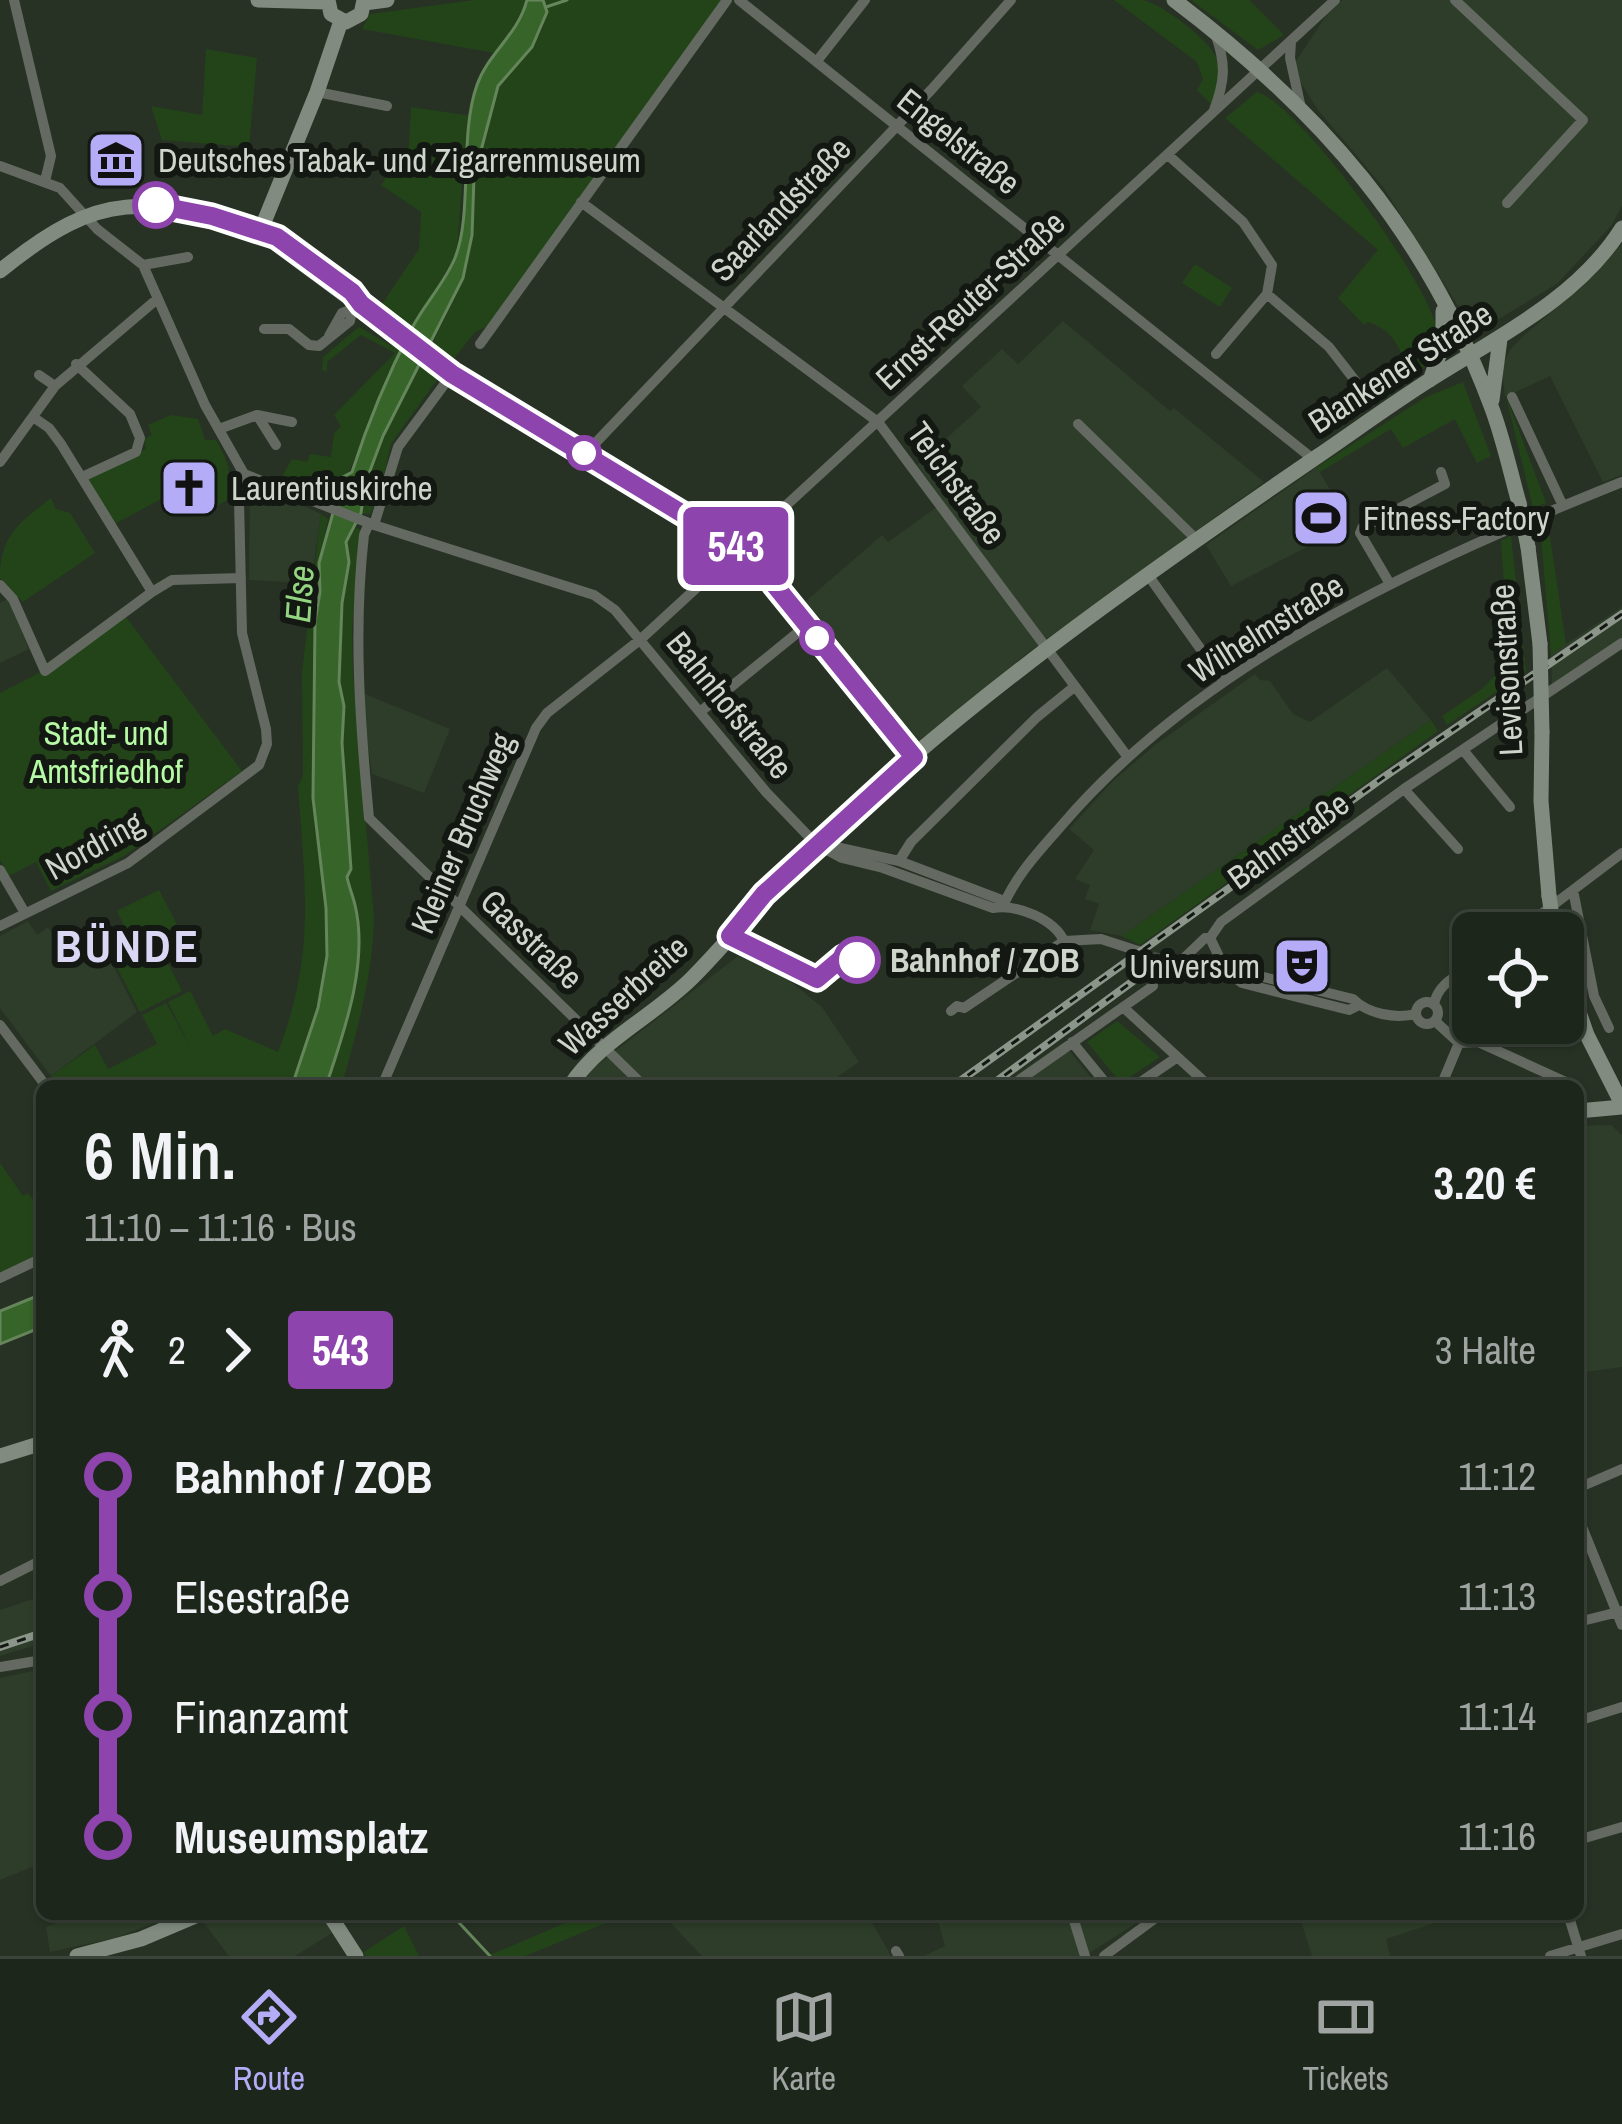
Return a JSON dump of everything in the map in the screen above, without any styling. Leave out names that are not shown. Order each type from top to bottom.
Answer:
[{"type":"main road","points":[[259,0],[328,1],[331,14],[341,21],[357,18],[364,1],[387,0]]},
{"type":"main road","name":"Levisonstraße","points":[[1174,0],[1261,69],[1333,139],[1377,194],[1442,302],[1492,409],[1528,547],[1540,644],[1541,801],[1552,912]]},
{"type":"main road","points":[[260,232],[341,21]]},
{"type":"main road","points":[[0,271],[122,207],[154,205],[212,216],[260,232],[446,370],[739,548],[760,567],[914,757]]},
{"type":"main road","name":"Blankener Straße","points":[[816,844],[914,757],[1148,575],[1430,380],[1500,339],[1580,279],[1622,228]]},
{"type":"main road","points":[[1430,380],[1443,345],[1442,302]]},
{"type":"main road","name":"Levisonstraße","points":[[1492,409],[1500,339]]},
{"type":"main road","name":"Wasserbreite","points":[[575,1080],[590,1060],[691,979],[764,894],[816,844]]},
{"type":"main road","points":[[1584,1026],[1622,1106],[1584,1110]]},
{"type":"main road","points":[[0,1456],[36,1445]]},
{"type":"main road","points":[[77,1956],[141,1940],[186,1920]]},
{"type":"main road","points":[[333,1920],[356,1956]]},
{"type":"street","points":[[14,0],[50,155],[46,181]]},
{"type":"street","points":[[480,344],[728,0]]},
{"type":"street","name":"Engelstraße","points":[[739,0],[1313,459]]},
{"type":"street","points":[[817,61],[865,0]]},
{"type":"street","name":"Saarlandstraße","points":[[585,454],[1011,0]]},
{"type":"street","name":"Ernst-Reuter-Straße","points":[[641,639],[1335,0]]},
{"type":"street","points":[[1455,0],[1583,120],[1507,203]]},
{"type":"street","points":[[1213,30],[1224,61],[1225,81],[1213,113]]},
{"type":"street","points":[[1291,41],[1301,108]]},
{"type":"street","points":[[317,92],[387,106]]},
{"type":"street","points":[[1168,155],[1243,222],[1262,245],[1272,274],[1267,295],[1216,354]]},
{"type":"street","points":[[0,166],[60,188],[91,223],[143,265],[207,407],[225,428],[242,470]]},
{"type":"street","name":"Teichstraße","points":[[581,202],[878,422],[1127,756]]},
{"type":"street","points":[[143,265],[188,257]]},
{"type":"street","points":[[0,462],[86,351],[154,294]]},
{"type":"street","points":[[1267,295],[1329,347],[1364,392]]},
{"type":"street","points":[[264,329],[289,328],[309,345],[319,346],[342,313],[356,306]]},
{"type":"street","points":[[76,364],[130,414],[140,438],[139,448],[82,478]]},
{"type":"street","points":[[369,523],[398,447],[446,370]]},
{"type":"street","points":[[39,375],[55,386]]},
{"type":"street","points":[[195,416],[217,395]]},
{"type":"street","points":[[1512,397],[1563,506]]},
{"type":"street","points":[[225,428],[257,416],[292,422]]},
{"type":"street","points":[[257,416],[276,445]]},
{"type":"street","points":[[33,417],[49,428],[72,460],[152,592]]},
{"type":"street","points":[[1078,424],[1197,540]]},
{"type":"street","points":[[0,437],[10,448]]},
{"type":"street","name":"Bahnhofstraße","points":[[242,470],[369,523],[594,595],[616,610],[796,827],[816,844],[842,858],[1054,925],[1064,941]]},
{"type":"street","name":"Nordring","points":[[0,926],[128,863],[260,765],[266,729],[244,644],[242,470]]},
{"type":"street","points":[[1390,584],[1360,533],[1445,484],[1441,472]]},
{"type":"street","name":"Wilhelmstraße","points":[[1003,906],[1023,869],[1127,756],[1224,682],[1390,584],[1622,482]]},
{"type":"street","name":"Gasstraße","points":[[369,523],[356,621],[356,688],[369,818],[638,1080]]},
{"type":"street","points":[[1148,575],[1224,682]]},
{"type":"street","points":[[0,585],[13,598],[45,671],[172,580],[241,578]]},
{"type":"street","points":[[700,712],[807,625]]},
{"type":"street","name":"Kleiner Bruchweg","points":[[385,1080],[536,728],[547,713],[641,639]]},
{"type":"street","name":"Bahnstraße","points":[[1167,961],[1182,960],[1210,938],[1221,922],[1403,789],[1622,643]]},
{"type":"street","points":[[899,861],[927,826],[1037,717],[1074,687]]},
{"type":"street","points":[[1463,750],[1510,807]]},
{"type":"street","points":[[1403,789],[1458,849]]},
{"type":"street","name":"Bahnhofstraße","points":[[816,844],[899,861],[999,898],[1003,906]]},
{"type":"street","points":[[1544,912],[1622,853]]},
{"type":"street","points":[[0,870],[25,913]]},
{"type":"street","points":[[1573,890],[1594,996],[1609,1028]]},
{"type":"street","points":[[1210,938],[1226,971],[1234,976],[1243,972],[1353,999],[1387,1015],[1415,1014]]},
{"type":"street","points":[[964,1008],[1064,941],[1101,940],[1138,950]]},
{"type":"street","points":[[1435,1021],[1436,993],[1452,981]]},
{"type":"street","points":[[1019,1080],[1153,986]]},
{"type":"street","points":[[1415,1014],[1422,1003],[1434,1005]]},
{"type":"street","points":[[1123,1007],[1202,1080]]},
{"type":"street","points":[[1415,1014],[1421,1023],[1435,1021],[1452,1036]]},
{"type":"street","points":[[0,1025],[41,1080]]},
{"type":"street","points":[[1072,1042],[1103,1080]]},
{"type":"street","points":[[1443,1080],[1458,1044]]},
{"type":"street","points":[[1482,1044],[1561,1080]]},
{"type":"street","points":[[1144,1080],[1176,1058]]},
{"type":"street","points":[[0,1278],[36,1261]]},
{"type":"street","points":[[1584,1485],[1622,1469]]},
{"type":"street","points":[[1584,1531],[1621,1616],[1584,1621]]},
{"type":"street","points":[[0,1581],[36,1563]]},
{"type":"street","points":[[0,1667],[36,1661]]},
{"type":"street","points":[[1584,1719],[1622,1707]]},
{"type":"street","points":[[1584,1838],[1622,1827]]},
{"type":"street","points":[[1074,1920],[1085,1956]]},
{"type":"street","points":[[1104,1956],[1153,1920]]},
{"type":"street","points":[[1570,1920],[1580,1952]]},
{"type":"street","points":[[1550,1956],[1580,1952],[1622,1934]]},
{"type":"shaded area","points":[[527,0],[543,0],[547,12],[532,47],[498,86],[474,177],[472,235],[463,278],[383,436],[365,484],[361,513],[346,542],[349,562],[339,682],[351,869],[347,877],[359,927],[357,974],[328,1080],[294,1080],[318,1008],[327,956],[313,798],[319,563],[343,477],[352,472],[412,328],[455,258],[464,219],[469,126],[477,85]]},
{"type":"shaded area","points":[[1342,0],[1622,0],[1622,206],[1611,226],[1558,283],[1479,331],[1467,320],[1383,187],[1318,110],[1297,77],[1294,64]]},
{"type":"shaded area","points":[[1622,244],[1622,475],[1603,482],[1550,376],[1505,397],[1502,368],[1522,337],[1585,284]]},
{"type":"shaded area","points":[[1063,321],[1264,482],[1026,654],[915,747],[799,607],[882,535],[888,542],[944,502],[917,465],[981,407],[962,386],[1002,349],[1018,364]]},
{"type":"shaded area","points":[[1317,467],[1350,525],[1231,586],[1206,545]]},
{"type":"shaded area","points":[[250,480],[321,514],[311,583],[249,580]]},
{"type":"shaded area","points":[[8,599],[29,649],[0,663],[0,603]]},
{"type":"shaded area","points":[[1622,607],[1622,638],[1552,687],[1551,654]]},
{"type":"shaded area","points":[[1387,668],[1431,720],[1122,936],[1090,930],[1099,904],[1085,899],[1090,885],[1075,879],[1094,850],[1069,829],[1114,780],[1255,674],[1270,681],[1293,714],[1310,722]]},
{"type":"shaded area","points":[[360,692],[450,729],[424,793],[372,774]]},
{"type":"shaded area","points":[[28,921],[37,935],[48,927],[66,953],[96,932],[137,1012],[51,1076],[0,1008],[0,936]]},
{"type":"shaded area","points":[[738,956],[774,968],[822,1007],[859,1062],[833,1080],[583,1080]]},
{"type":"shaded area","points":[[1063,1043],[1093,1080],[1009,1080]]},
{"type":"shaded area","points":[[1611,1125],[1622,1135],[1622,1367],[1585,1372],[1584,1364],[1584,1126]]},
{"type":"shaded area","points":[[36,1296],[36,1329],[0,1344],[0,1311]]},
{"type":"shaded area","points":[[36,1598],[36,1645],[0,1656],[0,1610]]},
{"type":"shaded area","points":[[36,1670],[36,1877],[32,1867],[0,1880],[0,1678]]},
{"type":"shaded area","points":[[162,1920],[115,1938],[50,1952],[46,1927]]},
{"type":"shaded area","points":[[324,1920],[332,1933],[295,1956],[229,1956],[204,1923]]},
{"type":"shaded area","points":[[668,1920],[871,1920],[891,1956],[702,1956]]},
{"type":"shaded area","points":[[938,1920],[1141,1920],[1085,1956],[924,1956],[945,1946]]},
{"type":"shaded area","points":[[1301,1920],[1444,1920],[1386,1939],[1390,1956],[1312,1956]]},
{"type":"green space","points":[[474,0],[527,0],[503,48],[494,53],[362,29],[370,14]]},
{"type":"green space","points":[[543,0],[723,0],[488,326],[475,332],[451,362],[431,347],[468,261],[482,129],[498,87],[538,36],[545,13]]},
{"type":"green space","points":[[1114,0],[1143,0],[1162,8],[1205,42],[1220,70],[1212,105],[1197,90],[1203,79],[1197,62]]},
{"type":"green space","points":[[1191,0],[1249,0],[1284,35],[1258,50]]},
{"type":"green space","points":[[206,49],[257,58],[249,147],[162,140],[151,106],[202,115]]},
{"type":"green space","points":[[1257,92],[1302,128],[1331,161],[1413,277],[1430,310],[1437,340],[1426,364],[1411,378],[1391,337],[1368,322],[1364,325],[1338,298],[1378,250],[1225,118]]},
{"type":"green space","points":[[411,107],[472,116],[457,253],[410,332],[382,304],[419,249],[421,212],[381,185],[409,146]]},
{"type":"green space","points":[[1195,264],[1232,288],[1220,307],[1182,283]]},
{"type":"green space","points":[[359,327],[401,351],[334,503],[314,486],[290,477],[286,484],[280,480],[292,459],[307,462],[310,454],[331,457],[334,434],[341,426],[334,415],[395,353],[361,335],[327,362],[327,372],[322,370],[323,357]]},
{"type":"green space","points":[[419,365],[439,377],[391,444],[381,490],[370,514],[361,513],[376,455]]},
{"type":"green space","points":[[1463,382],[1491,456],[1477,463],[1455,419],[1403,448],[1391,429],[1320,472],[1317,467],[1426,397]]},
{"type":"green space","points":[[1506,396],[1546,503],[1533,508]]},
{"type":"green space","points":[[171,415],[198,419],[205,440],[216,440],[226,462],[229,499],[205,513],[206,517],[165,515],[163,498],[113,525],[86,479],[146,449],[144,439],[152,435],[148,425]],"holes":[[[184,468],[187,476],[214,469],[218,479],[208,482],[211,493],[188,504],[179,498],[180,493],[171,495],[167,483],[176,480],[174,471]]]},
{"type":"green space","points":[[51,498],[56,509],[70,513],[95,553],[23,602],[0,578],[3,551],[21,523]]},
{"type":"green space","points":[[321,514],[328,519],[315,621],[313,795],[326,915],[325,959],[315,1025],[295,1080],[54,1080],[51,1076],[95,1045],[108,1069],[157,1044],[142,1015],[166,1003],[191,1048],[168,1002],[190,991],[213,1036],[225,1029],[278,1052],[298,983],[305,920],[298,786],[303,775],[302,672]]},
{"type":"green space","points":[[1540,525],[1550,537],[1566,644],[1551,654]]},
{"type":"green space","points":[[356,528],[362,530],[352,627],[353,676],[374,917],[364,1000],[343,1080],[329,1080],[353,997],[359,950],[359,927],[347,877],[351,869],[339,682],[347,541]]},
{"type":"green space","points":[[1511,536],[1526,672],[1447,725],[1442,716],[1483,688],[1509,661],[1501,541]]},
{"type":"green space","name":"Stadt- und Amtsfriedhof","points":[[126,617],[242,771],[124,856],[51,891],[36,862],[9,876],[0,860],[0,693],[41,672],[44,676]]},
{"type":"green space","points":[[1431,720],[1438,731],[1140,945],[1122,936]]},
{"type":"green space","points":[[159,890],[182,934],[159,946],[182,991],[140,1012],[117,968],[139,956],[117,911]]},
{"type":"green space","points":[[1117,1021],[1160,1057],[1119,1080],[1087,1042]]},
{"type":"green space","points":[[0,1163],[23,1196],[28,1193],[36,1203],[36,1257],[0,1275]]},
{"type":"green space","points":[[572,1920],[613,1920],[525,1956],[488,1956]]},
{"type":"green space","points":[[404,1926],[419,1956],[366,1956],[364,1952]]},
{"type":"waterway","points":[[546,7],[567,0]]},
{"type":"waterway","points":[[457,1920],[490,1956]]},
{"type":"tunnel","points":[[1138,951],[1167,961]]},
{"type":"railway","points":[[961,1080],[1384,777],[1622,614]]},
{"type":"railway","points":[[998,1080],[1140,976]]},
{"type":"railway","points":[[0,1647],[36,1635]]},
{"type":"bus line","name":"543","points":[[156,205],[212,216],[277,237],[441,366],[739,548],[760,567],[914,757],[764,894],[730,936],[817,979],[843,957],[857,960]]},
{"type":"place","name":"Deutsches Tabak- und Zigarrenmuseum","points":[[116,160]]},
{"type":"place","name":"Laurentiuskirche","points":[[189,488]]},
{"type":"place","name":"Fitness-Factory","points":[[1321,518]]},
{"type":"place","name":"Bahnhof / ZOB","points":[[857,960]]},
{"type":"place","name":"Universum","points":[[1302,966]]},
{"type":"district","name":"BÜNDE","points":[[128,946]]},
{"type":"water label","name":"Else","points":[[299,594]]}]
